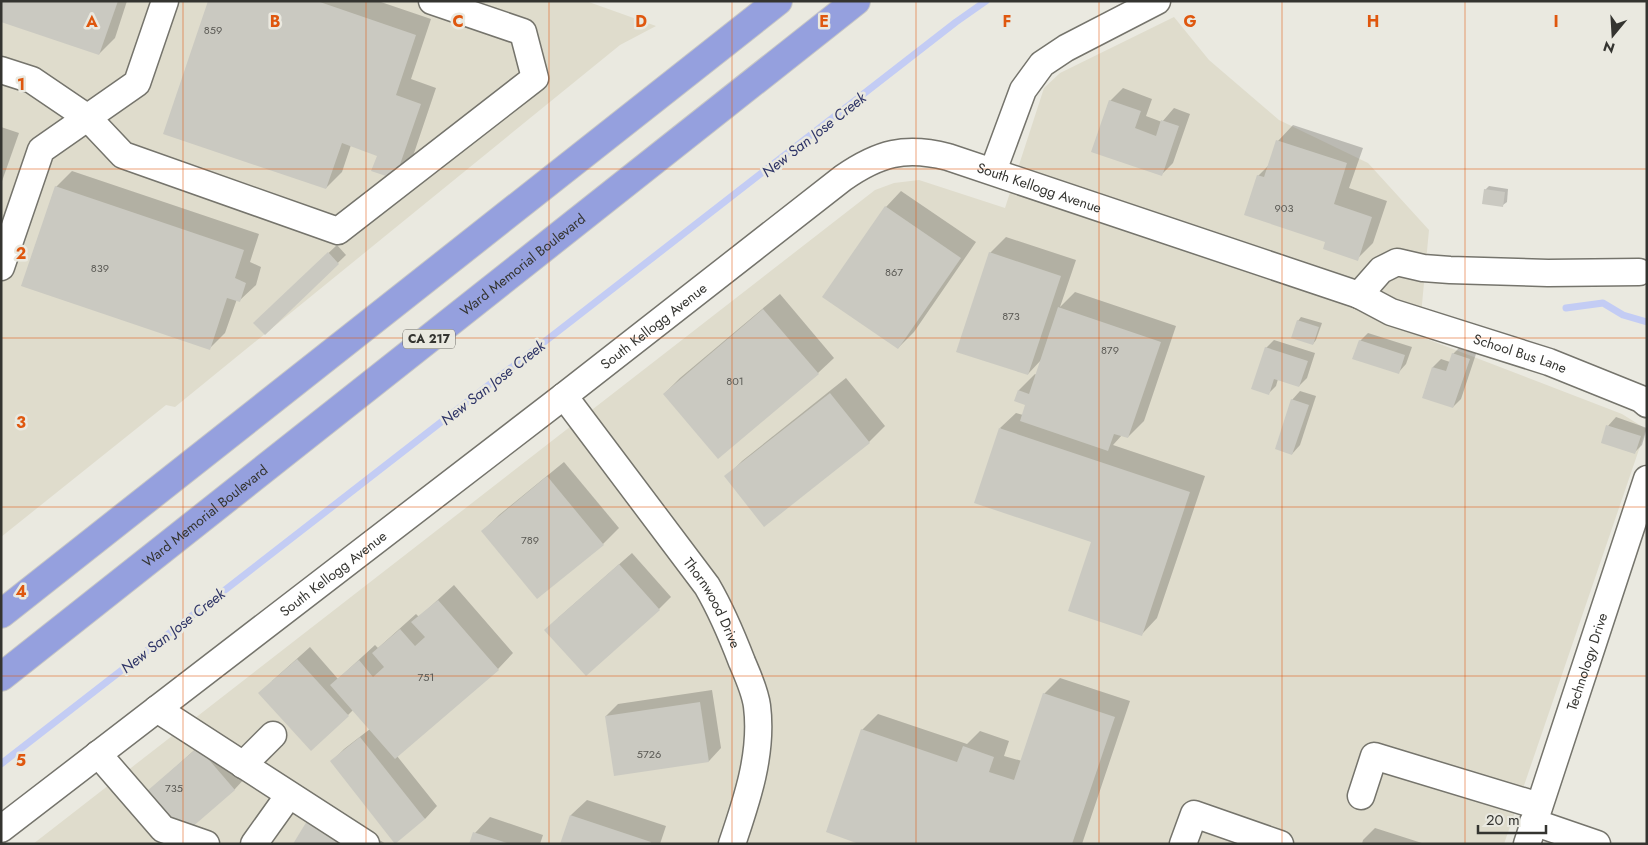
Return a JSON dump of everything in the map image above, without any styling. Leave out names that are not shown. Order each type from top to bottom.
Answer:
[{"type":"highway","points":[[1,614],[778,1]]},
{"type":"highway","name":"Ward Memorial Boulevard","points":[[1,677],[856,1]]},
{"type":"street","points":[[1,267],[41,150],[137,83],[164,1]]},
{"type":"street","points":[[1,70],[32,80],[88,118],[123,155],[338,231],[535,78],[523,32],[432,1]]},
{"type":"street","points":[[993,171],[1018,100],[1035,71],[1066,48],[1157,1]]},
{"type":"street","name":"South Kellogg Avenue","points":[[8,833],[98,754],[564,396],[796,214],[858,168],[883,156],[894,153],[922,151],[954,158],[1358,295],[1391,312]]},
{"type":"street","points":[[1358,295],[1381,270],[1397,262],[1423,268],[1450,270],[1548,273],[1639,272]]},
{"type":"street","name":"School Bus Lane","points":[[1391,312],[1548,362],[1642,399],[1647,404]]},
{"type":"street","name":"Thornwood Drive","points":[[564,396],[706,586],[722,611],[750,680],[757,705],[757,746],[749,792],[732,844]]},
{"type":"street","name":"Technology Drive","points":[[1533,824],[1647,479]]},
{"type":"street","points":[[157,709],[366,844]]},
{"type":"street","points":[[243,765],[273,735]]},
{"type":"street","points":[[98,754],[163,828],[206,844]]},
{"type":"street","points":[[1362,796],[1374,756],[1533,824],[1597,844]]},
{"type":"street","points":[[254,844],[289,795]]},
{"type":"street","points":[[1183,844],[1194,814],[1280,844]]},
{"type":"shaded area","points":[[1,1],[586,1],[656,26],[620,45],[175,407],[166,405],[1,537]]},
{"type":"shaded area","points":[[1174,17],[1209,60],[1279,120],[1368,163],[1429,230],[1419,336],[1622,414],[1646,429],[1504,844],[33,844],[875,190],[894,183],[919,180],[1005,208],[1044,88],[1060,73]]},
{"type":"building","points":[[1,1],[118,1],[99,55],[1,22]]},
{"type":"building","points":[[208,1],[317,1],[416,35],[396,95],[421,104],[395,179],[371,171],[377,156],[342,143],[326,189],[163,134]]},
{"type":"building","points":[[1109,100],[1141,111],[1135,128],[1156,136],[1161,120],[1179,126],[1162,176],[1091,152]]},
{"type":"building","points":[[1276,140],[1347,163],[1334,204],[1372,217],[1358,261],[1323,249],[1325,242],[1244,215],[1257,175],[1264,177]]},
{"type":"building","points":[[55,186],[244,250],[235,278],[246,283],[240,302],[227,298],[210,350],[21,286]]},
{"type":"building","points":[[1484,189],[1505,192],[1503,207],[1482,204]]},
{"type":"building","points":[[885,206],[961,258],[898,349],[822,297]]},
{"type":"building","points":[[328,252],[339,264],[265,335],[253,323]]},
{"type":"building","points":[[989,252],[1061,276],[1028,375],[956,352]]},
{"type":"building","points":[[1058,307],[1161,342],[1128,438],[1114,434],[1108,451],[1020,421],[1025,405],[1014,401],[1018,390],[1029,394]]},
{"type":"building","points":[[763,309],[819,374],[718,459],[663,394]]},
{"type":"building","points":[[1297,320],[1319,327],[1313,345],[1291,338]]},
{"type":"building","points":[[1359,340],[1405,355],[1399,374],[1352,359]]},
{"type":"building","points":[[1265,347],[1308,361],[1299,387],[1274,379],[1269,395],[1251,389]]},
{"type":"building","points":[[1452,353],[1470,359],[1453,408],[1422,398],[1432,367],[1446,371]]},
{"type":"building","points":[[830,393],[870,443],[764,527],[724,476]]},
{"type":"building","points":[[1291,399],[1309,405],[1292,455],[1275,449]]},
{"type":"building","points":[[1606,425],[1641,436],[1635,454],[1601,443]]},
{"type":"building","points":[[999,428],[1190,492],[1142,636],[1068,611],[1091,542],[974,503]]},
{"type":"building","points":[[547,476],[604,545],[537,599],[481,531]]},
{"type":"building","points":[[619,564],[660,610],[586,676],[544,630]]},
{"type":"building","points":[[438,600],[499,670],[395,759],[330,685],[359,660],[373,677],[384,667],[372,653],[400,629],[415,646],[425,637],[411,622]]},
{"type":"building","points":[[297,659],[349,716],[311,751],[258,693]]},
{"type":"building","points":[[1043,693],[1115,717],[1072,844],[859,844],[826,832],[861,729],[957,762],[963,746],[994,757],[989,772],[1014,780]]},
{"type":"building","points":[[700,702],[709,762],[614,776],[605,716]]},
{"type":"building","points":[[360,737],[425,819],[395,844],[330,761]]},
{"type":"building","points":[[198,747],[235,790],[183,835],[146,792]]},
{"type":"building","points":[[570,815],[651,842],[650,844],[560,844]]},
{"type":"building","points":[[310,816],[355,844],[293,844]]},
{"type":"building","points":[[473,832],[507,843],[507,844],[469,844]]},
{"type":"waterway","name":"New San Jose Creek","points":[[1,764],[956,22],[986,1]]},
{"type":"waterway","points":[[1566,308],[1603,303],[1623,315],[1647,322]]}]
